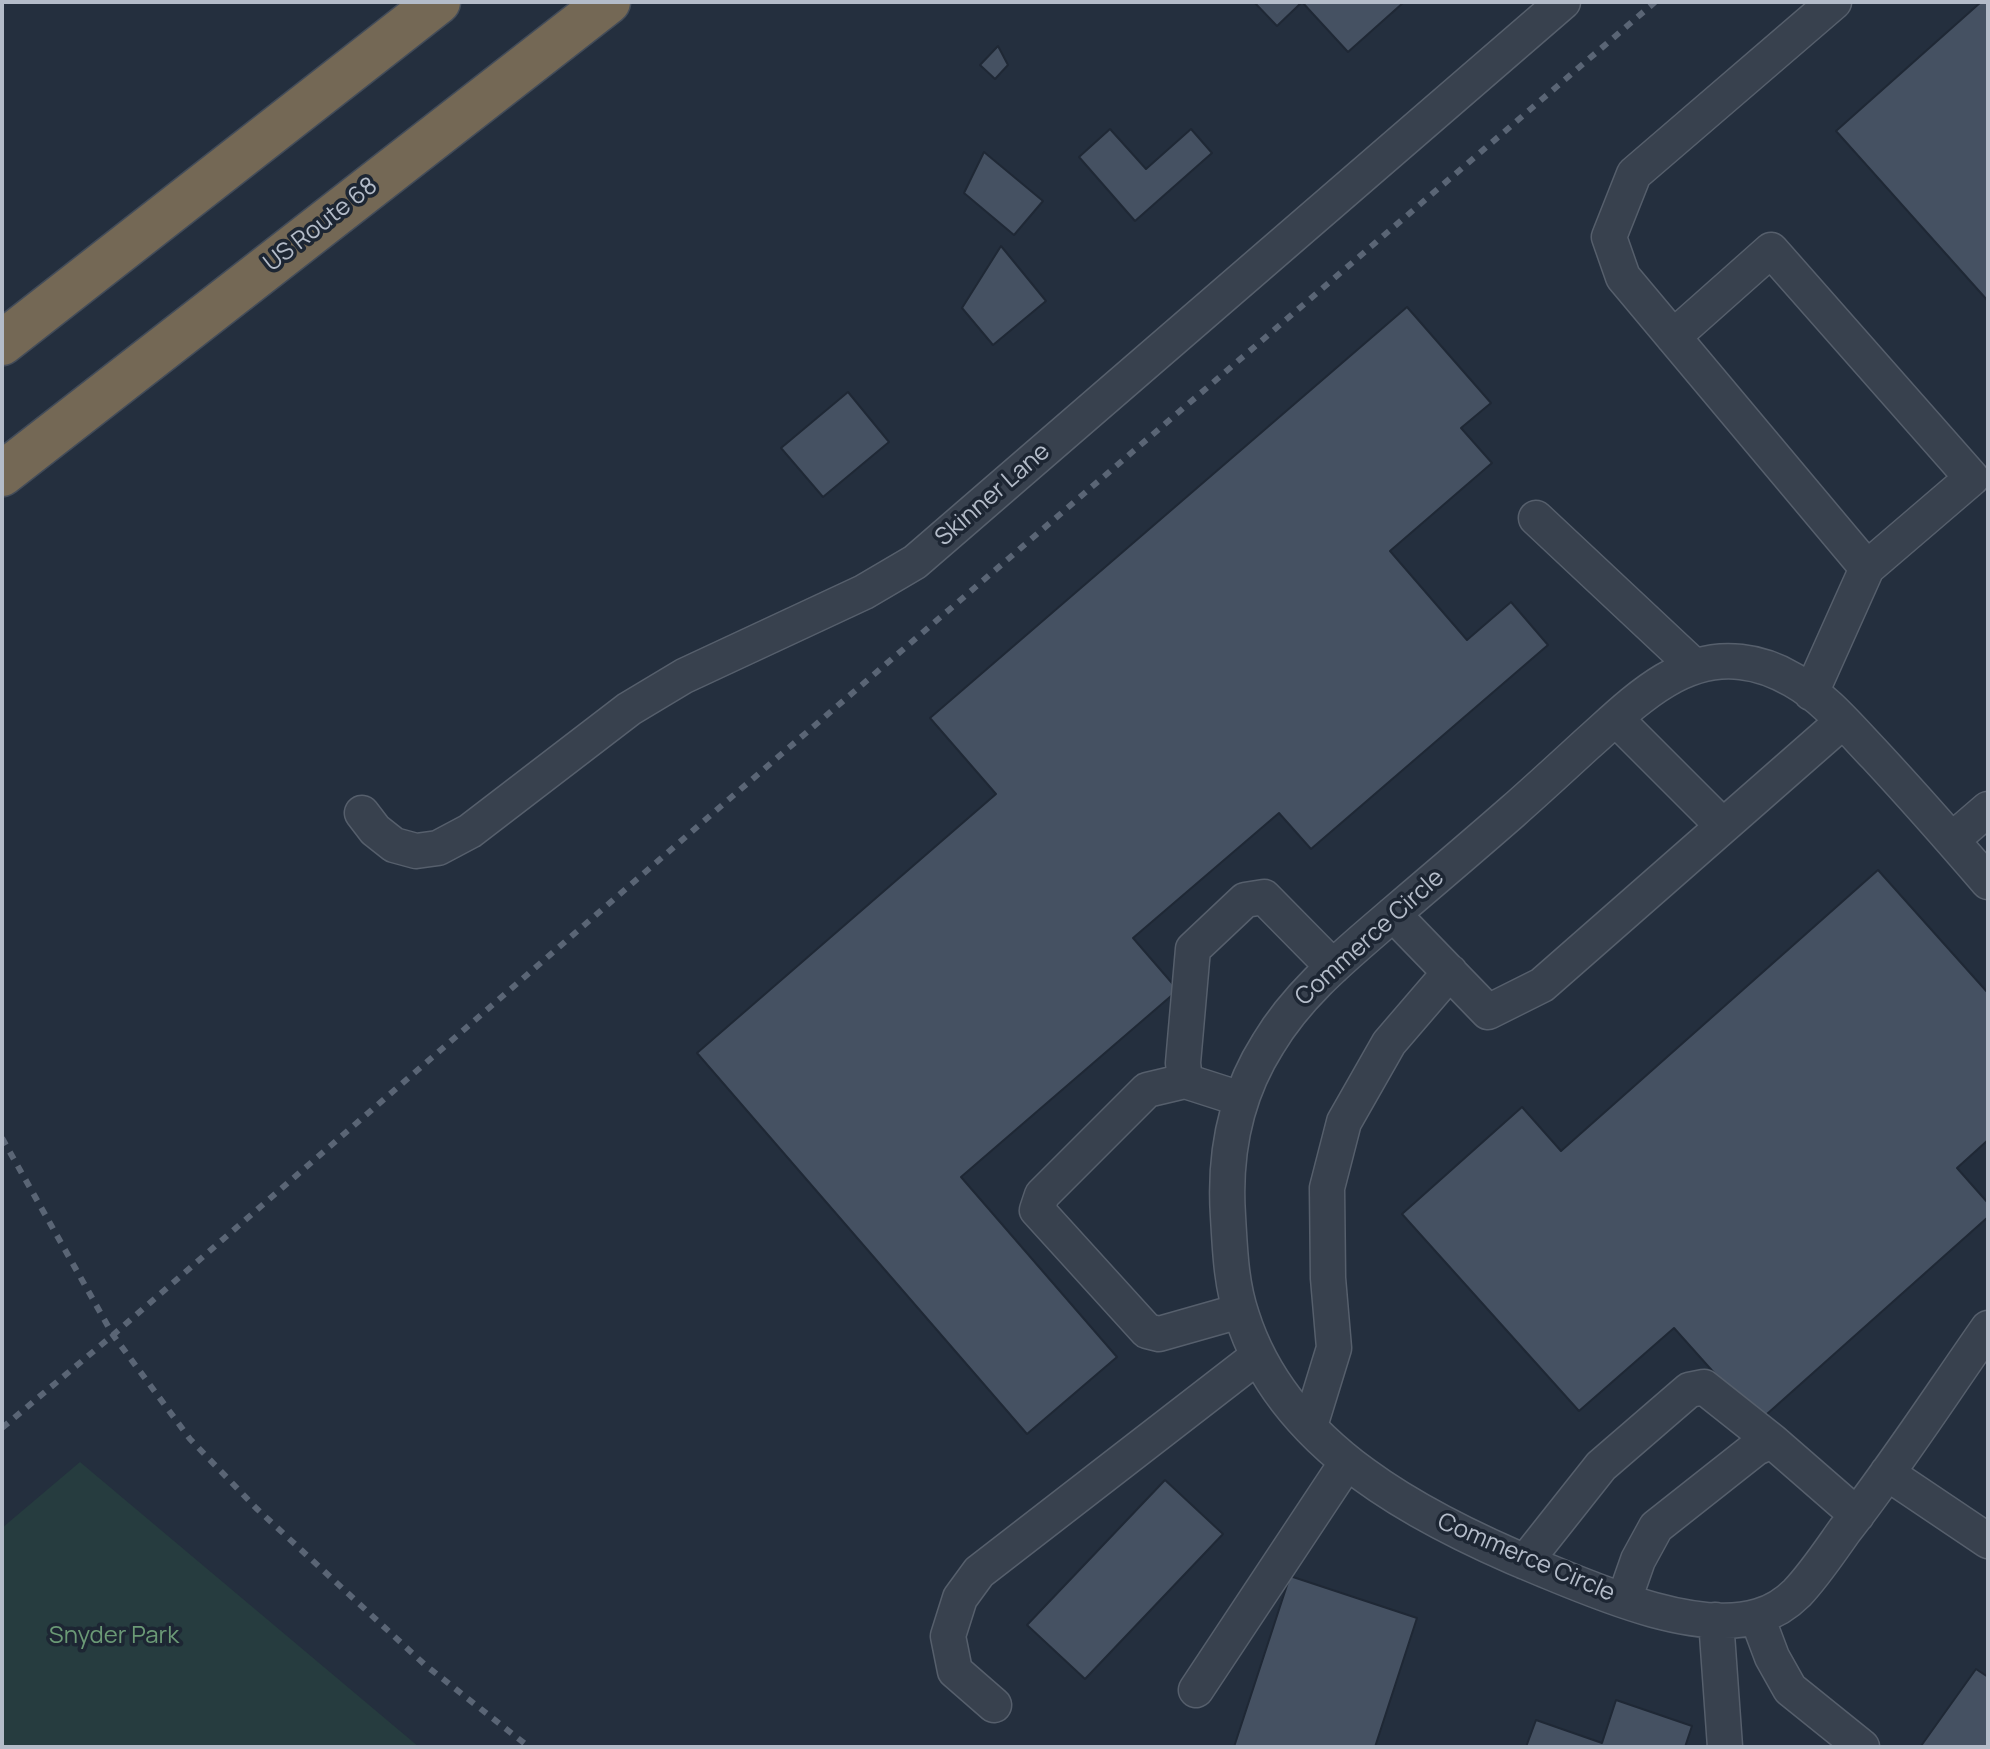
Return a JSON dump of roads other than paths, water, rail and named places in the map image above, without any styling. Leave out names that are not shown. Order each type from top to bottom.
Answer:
[{"type":"highway","points":[[7,339],[438,2]]},
{"type":"highway","name":"US Route 68","points":[[19,461],[608,2]]},
{"type":"street","name":"Skinner Lane","points":[[362,813],[375,830],[394,845],[416,851],[438,848],[470,831],[640,702],[684,676],[864,592],[915,562],[1563,2]]},
{"type":"street","points":[[1834,2],[1634,174],[1609,237],[1623,277],[1867,568]]},
{"type":"street","points":[[1673,337],[1771,250],[1972,478],[1867,568],[1811,693]]},
{"type":"street","points":[[1536,518],[1694,666]]},
{"type":"street","name":"Commerce Circle","points":[[1988,882],[1843,721],[1798,682],[1766,666],[1732,660],[1694,666],[1668,677],[1616,719],[1333,967],[1294,1006],[1265,1047],[1241,1099],[1229,1146],[1226,1195],[1231,1271],[1240,1311],[1258,1356],[1282,1394],[1347,1462],[1413,1508],[1492,1549],[1624,1600],[1679,1616],[1716,1620],[1757,1617],[1780,1607],[1796,1594],[1857,1515],[1988,1328]]},
{"type":"street","points":[[1616,719],[1723,826]]},
{"type":"street","points":[[1393,914],[1488,1012],[1542,985],[1843,721]]},
{"type":"street","points":[[1952,840],[1988,809]]},
{"type":"street","points":[[1185,1081],[1183,1063],[1193,949],[1245,900],[1264,897],[1333,967]]},
{"type":"street","points":[[1310,1426],[1334,1348],[1328,1278],[1327,1188],[1344,1122],[1389,1043],[1450,972]]},
{"type":"street","points":[[1240,1311],[1159,1334],[1147,1331],[1037,1210],[1042,1195],[1147,1090],[1185,1081],[1241,1099]]},
{"type":"street","points":[[994,1705],[955,1671],[948,1636],[960,1598],[979,1572],[1258,1356]]},
{"type":"street","points":[[1525,1562],[1601,1466],[1689,1390],[1704,1387],[1857,1515]]},
{"type":"street","points":[[1624,1600],[1638,1560],[1656,1527],[1756,1448],[1772,1441]]},
{"type":"street","points":[[1196,1690],[1347,1462]]},
{"type":"street","points":[[1887,1473],[1988,1541]]},
{"type":"street","points":[[1757,1617],[1772,1657],[1790,1689],[1862,1747]]},
{"type":"street","points":[[1716,1620],[1725,1747]]},
{"type":"railway","points":[[2,1428],[1655,2]]},
{"type":"railway","points":[[2,1138],[113,1335],[190,1439],[256,1508],[424,1664],[529,1747]]},
{"type":"park label","name":"Snyder Park","points":[[114,1636]]}]
